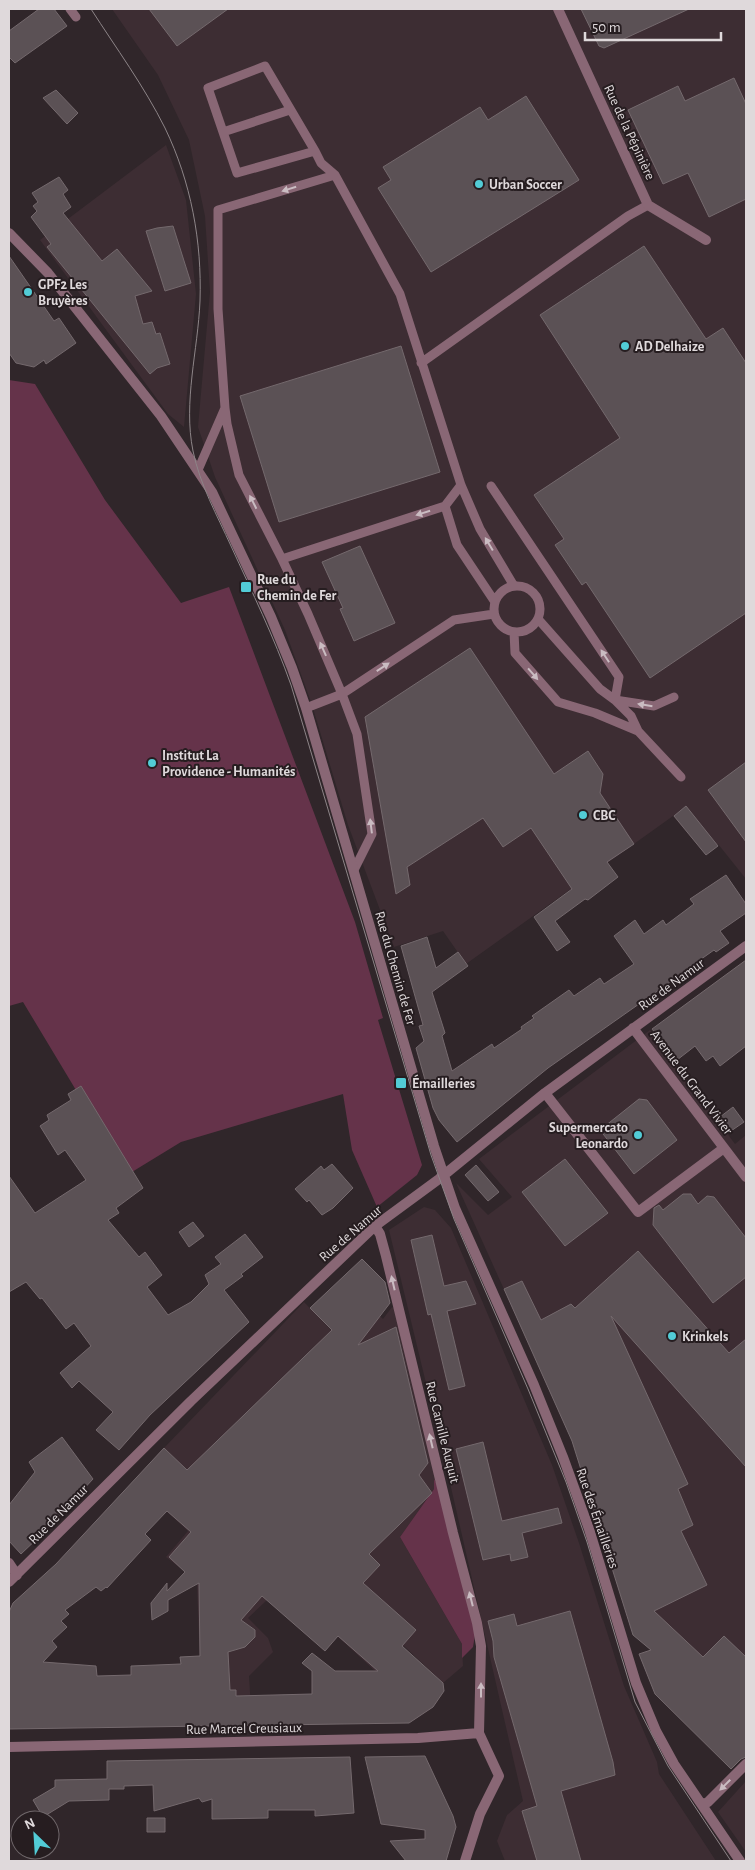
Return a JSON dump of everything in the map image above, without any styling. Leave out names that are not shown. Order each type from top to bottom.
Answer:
[{"type":"street","name":"Rue de la Pépinière","points":[[558,9],[648,205]]},
{"type":"street","points":[[648,205],[706,240]]},
{"type":"street","name":"Rue du Chemin de Fer","points":[[9,233],[48,273],[161,416],[198,470],[212,492],[272,617],[306,708],[429,1129],[444,1174]]},
{"type":"street","name":"Rue de Namur","points":[[13,1578],[191,1401],[375,1226],[444,1174],[545,1093],[746,946]]},
{"type":"street","name":"Avenue du Grand Vivier","points":[[633,1028],[746,1177]]},
{"type":"street","points":[[545,1093],[638,1212],[724,1148]]},
{"type":"street","name":"Rue des Émailleries","points":[[444,1174],[456,1208],[534,1385],[563,1457],[589,1529],[636,1683],[652,1723],[674,1764],[740,1861]]},
{"type":"street","name":"Rue Camille Auquit","points":[[375,1226],[380,1234],[386,1256],[481,1646],[479,1733]]},
{"type":"street","points":[[9,1563],[13,1578]]},
{"type":"street","points":[[465,1861],[480,1814],[499,1776],[479,1733]]},
{"type":"street","name":"Rue Marcel Creusiaux","points":[[9,1747],[418,1738],[479,1733]]},
{"type":"street","points":[[702,1805],[708,1802],[746,1764]]},
{"type":"lane","points":[[70,9],[76,17]]},
{"type":"lane","points":[[315,151],[237,173],[208,88],[265,66],[315,151],[321,163],[336,175],[400,294],[461,485],[480,529],[514,586]]},
{"type":"lane","points":[[223,132],[290,110]]},
{"type":"lane","points":[[336,175],[218,210],[218,309],[227,424],[239,475],[282,560],[342,694],[357,734],[372,834],[354,870]]},
{"type":"lane","points":[[421,363],[628,216],[648,205]]},
{"type":"lane","points":[[198,470],[225,408]]},
{"type":"lane","points":[[282,560],[445,506],[461,485]]},
{"type":"lane","points":[[492,486],[619,677],[615,700]]},
{"type":"lane","points":[[445,506],[457,545],[495,602]]},
{"type":"lane","points":[[514,586],[528,588],[534,592],[541,605],[541,613],[538,619],[528,630],[509,631],[499,624],[494,614],[495,602],[502,591],[514,586]]},
{"type":"lane","points":[[306,708],[342,694],[454,620],[494,614]]},
{"type":"lane","points":[[538,619],[600,689],[615,700],[631,716],[638,731],[680,777]]},
{"type":"lane","points":[[514,632],[515,653],[558,702],[594,713],[638,731]]},
{"type":"lane","points":[[615,700],[654,706],[674,697]]},
{"type":"shaded area","points":[[112,9],[746,9],[746,879],[718,844],[705,854],[673,816],[466,964],[443,931],[394,947],[348,825],[312,705],[285,630],[215,477],[198,427],[210,292],[205,216],[189,140],[158,75]]},
{"type":"shaded area","points":[[166,145],[186,200],[196,294],[184,427],[168,414],[40,240]]},
{"type":"shaded area","name":"Institut La Providence - Humanités","points":[[9,380],[35,384],[105,500],[181,603],[229,587],[355,922],[383,1018],[378,1020],[422,1165],[417,1175],[377,1207],[352,1150],[343,1094],[181,1142],[127,1175],[23,1002],[9,1006]]},
{"type":"shaded area","points":[[650,1030],[735,1144],[746,1135],[746,1746],[651,1650],[629,1622],[573,1442],[456,1183],[488,1215],[512,1197],[479,1159]]},
{"type":"shaded area","points":[[424,1207],[435,1210],[451,1228],[552,1465],[579,1543],[624,1686],[657,1762],[659,1774],[716,1861],[505,1861],[497,1841],[507,1815],[523,1801],[447,1470],[389,1230]]},
{"type":"shaded area","points":[[304,1302],[347,1349],[370,1306],[383,1319],[392,1307],[399,1311],[437,1466],[434,1489],[400,1537],[462,1644],[463,1666],[443,1683],[404,1646],[381,1674],[374,1670],[323,1623],[308,1636],[267,1600],[248,1618],[268,1638],[273,1652],[249,1676],[252,1725],[202,1727],[197,1581],[166,1557],[188,1531],[154,1500],[183,1466],[164,1448]]},
{"type":"shaded area","points":[[434,1479],[443,1494],[477,1623],[473,1647],[462,1658],[462,1644],[400,1537],[434,1489]]},
{"type":"shaded area","points":[[746,1781],[746,1852],[718,1812]]},
{"type":"building","points":[[39,9],[54,9],[67,26],[15,63],[9,57],[9,31]]},
{"type":"building","points":[[149,9],[228,9],[177,46]]},
{"type":"building","points":[[581,9],[689,9],[604,48],[599,46]]},
{"type":"building","points":[[734,78],[746,104],[746,199],[709,217],[688,173],[663,184],[628,110],[678,86],[685,101]]},
{"type":"building","points":[[56,90],[78,113],[67,124],[43,98]]},
{"type":"building","name":"Urban Soccer","points":[[526,96],[579,180],[431,272],[378,188],[391,180],[383,167],[480,107],[488,120]]},
{"type":"building","points":[[59,177],[68,190],[63,194],[71,207],[63,213],[102,261],[117,249],[152,291],[135,296],[143,324],[152,322],[156,334],[160,333],[170,364],[157,368],[150,374],[47,247],[51,244],[31,217],[37,211],[33,206],[38,202],[32,193]]},
{"type":"building","points":[[173,226],[191,283],[165,291],[146,231]]},
{"type":"building","points":[[644,246],[706,339],[723,328],[746,363],[746,613],[650,678],[586,582],[582,585],[555,545],[564,539],[534,495],[620,438],[540,315]]},
{"type":"building","name":"GPF2 Les Bruyères","points":[[9,256],[54,321],[59,318],[76,343],[46,364],[44,360],[34,367],[16,363],[9,353]]},
{"type":"building","points":[[401,346],[440,472],[279,522],[240,396]]},
{"type":"building","points":[[360,546],[395,623],[354,641],[340,609],[343,608],[322,562]]},
{"type":"building","points":[[470,648],[554,774],[588,751],[603,774],[600,793],[634,844],[607,862],[618,877],[588,900],[585,899],[555,921],[570,942],[557,951],[534,917],[572,889],[531,828],[503,847],[483,818],[407,867],[410,885],[396,894],[365,717]]},
{"type":"building","points":[[746,762],[746,842],[708,790]]},
{"type":"building","points":[[686,806],[718,846],[706,855],[674,816]]},
{"type":"building","points":[[726,875],[746,904],[746,913],[720,931],[729,943],[716,952],[714,950],[690,967],[691,969],[548,1068],[457,1142],[439,1120],[433,1108],[416,1048],[424,1041],[419,1026],[423,1025],[401,946],[427,937],[436,968],[458,952],[468,966],[432,992],[445,1033],[442,1036],[452,1071],[492,1044],[494,1048],[522,1029],[521,1027],[534,1018],[532,1016],[569,990],[574,996],[600,978],[604,984],[634,964],[614,936],[635,920],[644,934],[663,920],[666,925],[694,904],[690,899]]},
{"type":"building","points":[[746,960],[746,1046],[720,1066],[713,1056],[706,1061],[695,1046],[677,1060],[652,1029]]},
{"type":"building","points":[[81,1086],[143,1188],[116,1208],[119,1213],[108,1220],[139,1257],[145,1252],[162,1275],[147,1287],[168,1315],[191,1302],[209,1284],[205,1275],[221,1264],[215,1257],[245,1234],[263,1257],[241,1274],[243,1276],[224,1290],[249,1322],[150,1415],[119,1450],[96,1430],[113,1412],[79,1381],[72,1388],[60,1373],[91,1346],[74,1323],[66,1329],[42,1298],[40,1299],[26,1282],[9,1292],[9,1176],[35,1213],[86,1180],[65,1150],[58,1155],[40,1126],[49,1120],[47,1115],[71,1100],[68,1094]]},
{"type":"building","name":"Supermercato Leonardo","points":[[639,1099],[647,1100],[677,1140],[634,1174],[600,1130]]},
{"type":"building","points":[[733,1107],[744,1122],[731,1131],[720,1117]]},
{"type":"building","points":[[565,1159],[608,1213],[565,1246],[522,1192]]},
{"type":"building","points":[[332,1164],[353,1188],[333,1208],[322,1215],[309,1200],[307,1202],[295,1189],[321,1166],[324,1170]]},
{"type":"building","points":[[476,1165],[499,1192],[488,1201],[465,1175]]},
{"type":"building","points":[[683,1194],[691,1194],[698,1204],[707,1196],[714,1197],[746,1238],[746,1277],[713,1303],[653,1225],[654,1208],[659,1205],[663,1210]]},
{"type":"building","points":[[193,1222],[204,1236],[189,1247],[179,1232]]},
{"type":"building","points":[[432,1235],[444,1286],[466,1281],[476,1304],[447,1311],[465,1386],[449,1390],[431,1314],[428,1315],[411,1240]]},
{"type":"building","points":[[638,1251],[729,1353],[746,1339],[746,1467],[611,1316],[688,1484],[678,1489],[693,1525],[681,1531],[707,1585],[654,1611],[703,1657],[724,1636],[746,1657],[746,1757],[741,1759],[731,1769],[655,1694],[639,1654],[651,1650],[633,1635],[572,1441],[504,1289],[522,1281],[541,1320],[571,1304],[575,1308]]},
{"type":"building","points":[[362,1259],[385,1282],[390,1303],[358,1345],[396,1327],[428,1463],[419,1475],[432,1493],[369,1554],[380,1565],[363,1583],[416,1630],[402,1646],[443,1683],[444,1691],[433,1707],[409,1723],[9,1729],[9,1612],[13,1603],[56,1564],[164,1448],[187,1470],[332,1330],[310,1308]],"holes":[[[167,1511],[191,1532],[169,1557],[185,1572],[167,1591],[167,1583],[151,1603],[152,1620],[168,1611],[168,1600],[199,1583],[200,1656],[180,1657],[181,1664],[131,1666],[131,1675],[97,1676],[96,1666],[43,1662],[57,1647],[52,1641],[67,1627],[61,1621],[69,1614],[65,1610],[96,1587],[101,1591],[107,1588],[151,1540],[145,1534]],[[262,1596],[325,1651],[338,1636],[378,1671],[335,1671],[312,1653],[302,1663],[312,1671],[312,1694],[236,1696],[236,1690],[230,1690],[228,1652],[245,1647],[255,1637],[255,1630],[241,1620]]]},
{"type":"building","points":[[62,1437],[93,1479],[21,1554],[9,1541],[9,1505],[35,1472],[29,1462]]},
{"type":"building","points":[[483,1442],[502,1521],[558,1508],[562,1523],[522,1533],[528,1557],[511,1561],[510,1554],[483,1560],[456,1449]]},
{"type":"building","points":[[570,1611],[613,1762],[615,1775],[561,1791],[581,1861],[537,1861],[522,1811],[537,1806],[494,1657],[493,1641],[488,1621],[514,1614],[517,1626]]},
{"type":"building","points":[[425,1756],[453,1816],[456,1827],[446,1861],[406,1861],[390,1841],[425,1839],[425,1830],[381,1824],[365,1757]]},
{"type":"building","points":[[350,1757],[354,1813],[315,1816],[315,1810],[268,1810],[268,1818],[212,1819],[212,1799],[202,1802],[199,1798],[154,1811],[153,1785],[124,1786],[124,1789],[109,1789],[109,1800],[69,1801],[54,1810],[39,1810],[33,1800],[55,1787],[55,1780],[107,1779],[107,1761]]},
{"type":"building","points":[[147,1818],[165,1818],[165,1832],[147,1832]]},
{"type":"tram line","points":[[91,9],[157,112],[182,169],[193,212],[199,256],[199,320],[190,395],[190,432],[196,464],[209,500],[262,615],[291,685],[431,1155],[454,1219],[566,1482],[587,1542],[635,1702],[668,1766],[731,1861]]},
{"type":"place","name":"Urban Soccer","points":[[479,184]]},
{"type":"place","name":"GPF2 Les Bruyères","points":[[28,292]]},
{"type":"place","name":"AD Delhaize","points":[[625,346]]},
{"type":"place","name":"Rue du Chemin de Fer","points":[[246,587]]},
{"type":"place","name":"Institut La Providence - Humanités","points":[[152,763]]},
{"type":"place","name":"CBC","points":[[583,815]]},
{"type":"place","name":"Émailleries","points":[[401,1083]]},
{"type":"place","name":"Supermercato Leonardo","points":[[638,1135]]},
{"type":"place","name":"Krinkels","points":[[672,1336]]}]
